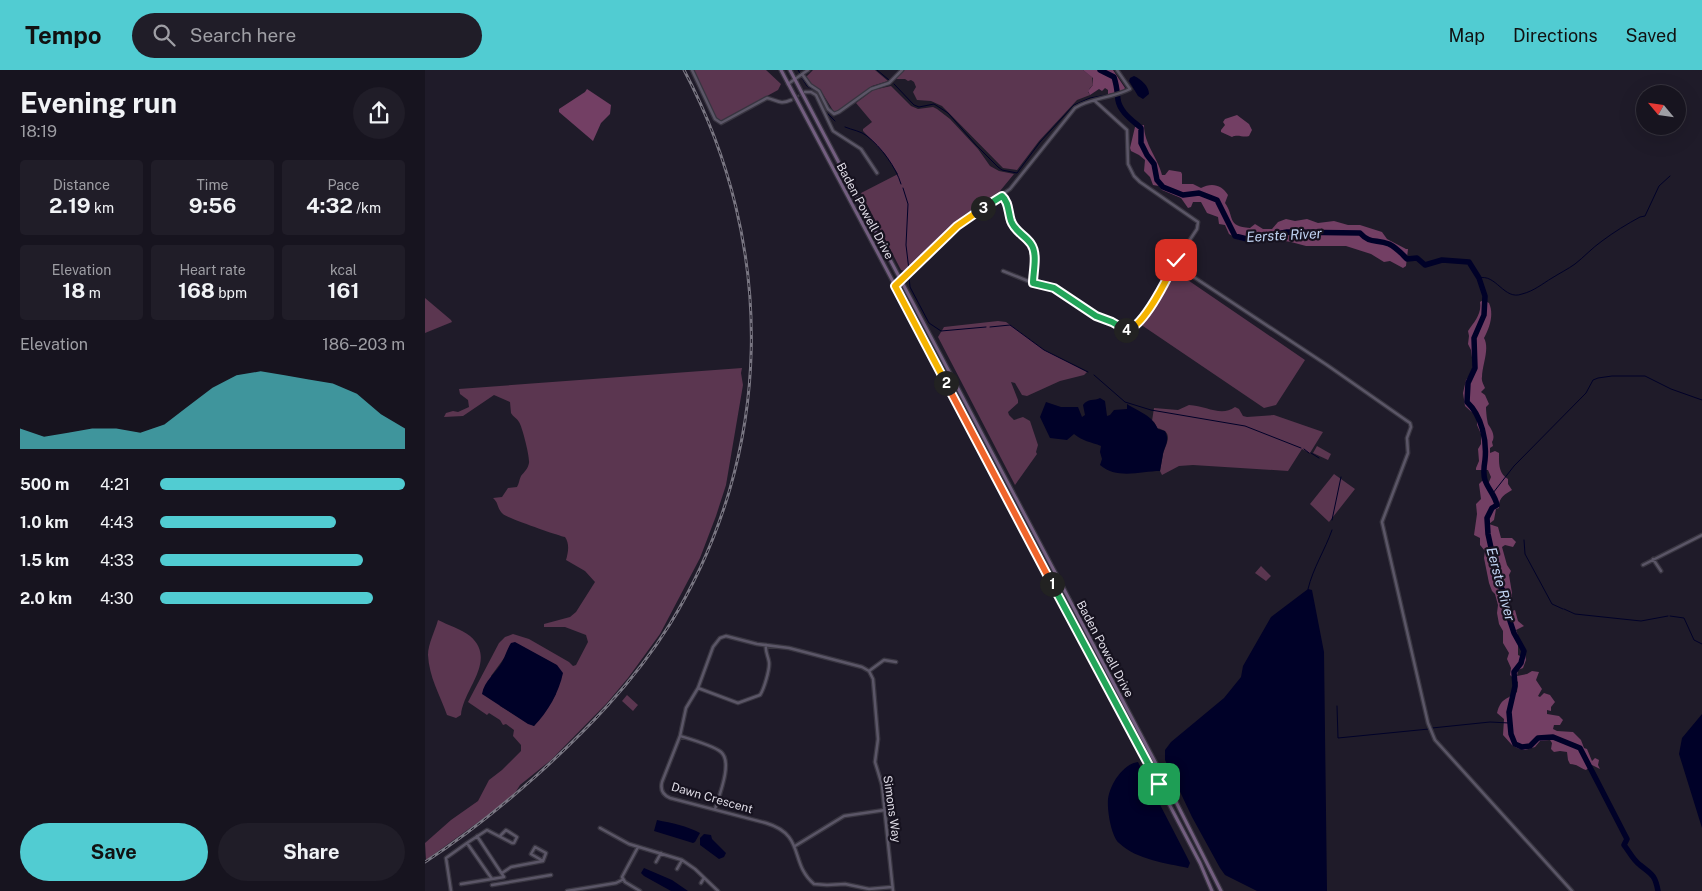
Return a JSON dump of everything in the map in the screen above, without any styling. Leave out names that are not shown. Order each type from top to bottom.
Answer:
[{"type":"main road","name":"Baden Powell Drive","points":[[781,70],[1125,720],[1200,863],[1212,891]]},
{"type":"main road","name":"Baden Powell Drive","points":[[790,70],[1172,794],[1221,891]]},
{"type":"street","points":[[692,70],[715,118],[721,123],[767,98],[777,103],[791,100]]},
{"type":"street","points":[[788,84],[808,70]]},
{"type":"street","points":[[824,112],[834,114],[839,112],[871,89],[889,83],[902,70]]},
{"type":"street","points":[[895,286],[957,226],[1002,196],[1075,108],[1130,89],[1117,70]]},
{"type":"street","points":[[802,74],[810,85],[819,91],[831,112]]},
{"type":"street","points":[[805,92],[811,92],[815,95],[833,131],[861,149],[877,173]]},
{"type":"street","points":[[1003,271],[1033,283],[1054,288],[1096,316],[1112,322],[1124,330],[1131,330],[1139,323],[1155,300],[1174,264],[1197,229],[1198,222],[1135,178],[1128,164],[1127,130],[1095,101]]},
{"type":"street","points":[[1002,196],[1006,199],[1013,224],[1033,249],[1033,283]]},
{"type":"street","points":[[1174,264],[1327,365],[1410,423],[1411,427],[1407,438],[1408,453],[1382,522],[1431,733],[1435,740],[1572,891]]},
{"type":"street","points":[[1643,565],[1702,535]]},
{"type":"street","points":[[1653,559],[1661,571]]},
{"type":"street","name":"Dawn Crescent","points":[[869,671],[862,667],[789,648],[725,636],[720,638],[713,648],[698,688],[685,711],[680,736],[661,784],[662,791],[671,798],[774,825],[785,833],[795,846],[801,869],[814,884],[827,886],[845,884],[869,889],[892,887]]},
{"type":"street","points":[[698,688],[738,703],[760,695],[769,666],[765,653],[766,645]]},
{"type":"street","points":[[869,671],[883,660],[896,662]]},
{"type":"street","name":"Simons Way","points":[[869,671],[873,679],[878,738],[875,762],[883,785],[893,891]]},
{"type":"street","points":[[680,736],[719,751],[725,759],[727,767],[715,809]]},
{"type":"street","points":[[795,846],[844,816],[885,810]]},
{"type":"street","points":[[600,828],[638,847],[683,860],[695,868],[718,891]]},
{"type":"street","points":[[451,891],[446,858],[477,836],[489,830],[500,836],[513,843],[517,837],[506,830],[500,836]]},
{"type":"street","points":[[477,836],[502,873],[505,883]]},
{"type":"street","points":[[467,843],[492,879]]},
{"type":"street","points":[[535,847],[546,854],[543,861],[531,854],[535,847]]},
{"type":"street","points":[[567,891],[616,883],[622,878],[638,847]]},
{"type":"street","points":[[656,862],[661,854]]},
{"type":"street","points":[[677,869],[683,860]]},
{"type":"street","points":[[502,873],[511,867],[543,861]]},
{"type":"street","points":[[492,885],[551,875]]},
{"type":"street","points":[[461,884],[504,877]]},
{"type":"street","points":[[622,878],[640,891]]},
{"type":"street","points":[[701,883],[704,878]]},
{"type":"shaded area","points":[[694,70],[766,70],[781,84],[778,90],[720,122],[716,119]]},
{"type":"shaded area","points":[[813,70],[875,70],[888,81],[872,86],[838,112],[834,112],[821,91],[810,83],[806,77]]},
{"type":"shaded area","points":[[903,70],[1083,70],[1092,77],[1093,85],[1088,92],[1090,95],[1077,100],[1039,141],[1017,170],[1003,168],[942,106],[931,101],[917,100],[913,92],[916,87],[914,82],[896,79]]},
{"type":"shaded area","points":[[1083,70],[1113,70],[1125,88],[1120,92],[1112,94],[1108,94],[1108,90],[1105,88],[1102,91],[1099,89],[1090,95],[1088,91],[1093,85],[1093,78]]},
{"type":"shaded area","points":[[891,86],[911,106],[918,109],[933,107],[937,109],[950,119],[978,149],[990,166],[999,171],[1014,174],[1000,191],[964,215],[905,271],[901,270],[861,193],[898,174],[885,154],[863,131],[872,122],[856,103],[873,90]]},
{"type":"shaded area","points":[[587,89],[611,105],[610,114],[601,123],[593,141],[559,112],[559,109]]},
{"type":"shaded area","points":[[1237,115],[1249,124],[1252,130],[1249,136],[1232,137],[1221,132],[1225,125],[1223,122],[1225,119]]},
{"type":"shaded area","points":[[1144,125],[1146,138],[1162,175],[1165,175],[1169,170],[1181,172],[1182,184],[1193,184],[1201,188],[1216,185],[1223,189],[1228,195],[1225,203],[1232,220],[1237,225],[1250,228],[1255,224],[1263,229],[1272,229],[1278,222],[1286,219],[1295,221],[1307,219],[1318,223],[1334,221],[1348,225],[1360,225],[1382,232],[1387,239],[1408,249],[1406,266],[1403,268],[1390,261],[1384,262],[1371,254],[1346,246],[1306,246],[1273,239],[1258,241],[1240,240],[1229,234],[1225,225],[1219,224],[1218,217],[1207,213],[1201,202],[1193,202],[1191,207],[1188,208],[1181,198],[1162,190],[1159,186],[1153,185],[1150,177],[1144,171],[1145,160],[1131,151],[1130,148],[1135,127]]},
{"type":"shaded area","points":[[1172,272],[1176,272],[1305,360],[1276,405],[1264,408],[1140,324]]},
{"type":"shaded area","points":[[425,298],[451,320],[452,322],[425,333]]},
{"type":"shaded area","points":[[1483,300],[1489,303],[1491,312],[1490,325],[1484,338],[1486,352],[1482,381],[1485,388],[1481,392],[1485,395],[1489,404],[1486,407],[1487,418],[1493,432],[1493,446],[1490,448],[1490,453],[1495,451],[1499,453],[1499,464],[1502,474],[1508,479],[1508,484],[1512,490],[1501,499],[1499,508],[1496,509],[1494,520],[1489,524],[1498,527],[1501,538],[1512,538],[1516,542],[1513,547],[1505,545],[1502,547],[1507,565],[1511,571],[1509,575],[1512,593],[1509,610],[1510,612],[1515,610],[1518,621],[1524,626],[1516,630],[1518,635],[1518,655],[1525,654],[1526,660],[1523,668],[1518,670],[1517,676],[1532,671],[1539,672],[1536,680],[1542,689],[1538,696],[1540,697],[1544,693],[1550,695],[1555,702],[1551,707],[1551,711],[1547,710],[1547,714],[1559,716],[1563,720],[1560,725],[1554,725],[1553,729],[1573,732],[1581,740],[1584,748],[1587,749],[1592,761],[1595,758],[1599,760],[1598,765],[1600,769],[1592,765],[1586,770],[1577,765],[1570,764],[1567,752],[1554,752],[1551,749],[1552,743],[1550,740],[1540,741],[1535,747],[1525,750],[1517,748],[1503,735],[1504,719],[1497,713],[1502,702],[1517,692],[1518,682],[1510,675],[1511,668],[1507,659],[1509,653],[1503,643],[1503,631],[1499,624],[1497,613],[1498,605],[1489,583],[1484,558],[1485,551],[1480,545],[1480,538],[1474,535],[1477,514],[1476,504],[1481,499],[1479,484],[1482,481],[1489,482],[1491,477],[1488,470],[1476,470],[1479,461],[1478,449],[1481,444],[1481,434],[1477,425],[1477,417],[1465,406],[1463,393],[1466,380],[1472,372],[1473,365],[1471,350],[1468,344],[1468,331],[1477,318],[1480,302]]},
{"type":"shaded area","points":[[998,321],[1006,322],[1044,350],[1087,372],[1084,375],[1060,381],[1027,396],[1022,395],[1015,383],[1011,382],[1018,403],[1008,412],[1009,415],[1014,420],[1023,417],[1030,421],[1038,445],[1037,454],[1015,485],[938,337],[944,327]]},
{"type":"shaded area","points":[[742,368],[743,385],[726,485],[716,516],[700,558],[660,634],[607,703],[551,760],[520,785],[515,793],[488,815],[426,860],[425,843],[451,820],[478,801],[489,780],[521,751],[521,745],[513,736],[514,730],[506,724],[503,725],[500,720],[489,713],[487,715],[468,702],[499,643],[505,637],[513,634],[529,639],[573,666],[576,665],[588,642],[586,635],[565,627],[544,627],[544,624],[570,617],[576,612],[595,582],[585,571],[566,560],[568,546],[565,537],[523,523],[501,512],[493,498],[502,497],[508,488],[517,487],[521,476],[527,469],[529,460],[522,429],[511,413],[510,402],[494,395],[463,416],[444,417],[446,413],[458,412],[469,407],[468,400],[460,394],[459,389]],"holes":[[[515,643],[556,665],[556,694],[534,726],[500,706],[491,676]]]},
{"type":"shaded area","points":[[1189,405],[1219,411],[1230,410],[1235,407],[1239,409],[1243,416],[1274,415],[1323,432],[1310,453],[1302,449],[1288,471],[1193,465],[1179,466],[1162,475],[1160,471],[1168,435],[1163,430],[1157,428],[1152,421],[1154,408],[1178,410]]},
{"type":"shaded area","points":[[1317,446],[1331,454],[1328,460],[1313,453]]},
{"type":"shaded area","points":[[1334,474],[1355,489],[1329,522],[1310,504]]},
{"type":"shaded area","points":[[1261,566],[1271,576],[1266,581],[1255,573]]},
{"type":"shaded area","points":[[438,620],[470,636],[478,645],[481,655],[477,675],[463,705],[461,715],[456,718],[447,715],[429,663],[429,646]]},
{"type":"shaded area","points":[[627,695],[638,705],[633,711],[622,701]]},
{"type":"water","points":[[1134,76],[1148,88],[1149,94],[1143,99],[1138,96],[1129,81]]},
{"type":"water","points":[[1100,398],[1105,401],[1107,416],[1114,410],[1127,409],[1127,404],[1149,417],[1158,429],[1165,431],[1167,440],[1160,471],[1130,474],[1107,470],[1100,465],[1102,459],[1101,446],[1083,440],[1074,434],[1067,440],[1050,438],[1040,417],[1046,402],[1061,407],[1078,407],[1082,417],[1085,415],[1083,405],[1089,400]]},
{"type":"water","points":[[1308,589],[1312,590],[1324,652],[1327,891],[1257,891],[1225,875],[1220,868],[1192,817],[1165,760],[1165,750],[1171,742],[1224,698],[1241,677],[1243,666],[1271,617]]},
{"type":"water","points":[[515,642],[557,665],[563,673],[552,701],[534,726],[482,694],[485,685],[502,662],[511,643]]},
{"type":"water","points":[[1702,714],[1702,828],[1679,754],[1682,738]]},
{"type":"water","points":[[1138,762],[1190,863],[1188,868],[1143,857],[1126,849],[1116,840],[1108,810],[1109,793],[1114,781],[1122,771]]},
{"type":"water","points":[[657,820],[700,833],[693,843],[654,831]]},
{"type":"water","points":[[704,834],[711,835],[712,839],[726,853],[724,857],[719,859],[700,845],[700,838]]},
{"type":"water","points":[[644,868],[672,880],[688,891],[671,891],[644,876],[641,873]]},
{"type":"waterway","points":[[877,70],[889,80]]},
{"type":"waterway","name":"Eerste River","points":[[1100,70],[1114,77],[1121,108],[1141,128],[1141,143],[1154,164],[1157,180],[1163,187],[1183,195],[1199,193],[1217,200],[1235,236],[1247,239],[1287,232],[1360,233],[1370,240],[1389,244],[1407,259],[1417,258],[1425,265],[1442,260],[1469,262],[1479,278],[1485,296],[1484,315],[1474,338],[1475,368],[1468,383],[1467,402],[1480,421],[1485,445],[1484,478],[1497,505],[1492,508],[1487,518],[1488,534],[1499,584],[1506,596],[1508,615],[1514,633],[1524,651],[1521,663],[1514,672],[1515,686],[1509,712],[1511,734],[1515,744],[1522,747],[1530,746],[1538,738],[1553,737],[1580,748],[1627,839],[1624,845],[1635,861],[1652,875],[1658,891]]},
{"type":"waterway","points":[[802,78],[807,86],[819,93],[826,111]]},
{"type":"waterway","points":[[894,84],[914,105],[919,107],[934,104],[948,113],[998,167],[1002,170],[1017,173],[1040,142],[1074,105],[1090,98],[1117,93]]},
{"type":"waterway","points":[[828,114],[835,121]]},
{"type":"waterway","points":[[845,127],[865,134],[878,146],[892,164],[901,184]]},
{"type":"waterway","points":[[1479,278],[1490,279],[1510,294],[1526,293],[1534,289],[1575,264],[1616,231],[1645,216],[1659,186],[1670,176]]},
{"type":"waterway","points":[[903,188],[908,204],[906,245],[909,270]]},
{"type":"waterway","points":[[909,277],[910,287],[929,323],[941,331],[986,327]]},
{"type":"waterway","points":[[990,327],[1010,325],[1044,350],[1088,372]]},
{"type":"waterway","points":[[1094,375],[1125,402],[1151,410],[1245,426],[1301,448]]},
{"type":"waterway","points":[[1493,493],[1514,466],[1586,393],[1593,380],[1612,376],[1645,376],[1671,389],[1702,400]]},
{"type":"waterway","points":[[1304,449],[1309,453]]},
{"type":"waterway","points":[[1311,453],[1319,458]]},
{"type":"waterway","points":[[1332,520],[1341,477]]},
{"type":"waterway","points":[[1308,589],[1332,530]]},
{"type":"waterway","points":[[1524,540],[1525,554],[1552,604],[1563,609]]},
{"type":"waterway","points":[[1564,609],[1575,614],[1641,621],[1668,616]]},
{"type":"waterway","points":[[1670,616],[1684,618],[1694,640],[1702,644]]},
{"type":"waterway","points":[[1337,706],[1338,738],[1429,729]]},
{"type":"waterway","points":[[1432,728],[1490,722],[1509,723]]},
{"type":"tunnel","points":[[791,100],[803,93]]},
{"type":"railway","points":[[425,862],[454,843],[509,800],[573,742],[625,686],[670,624],[705,558],[730,490],[745,420],[751,349],[748,278],[736,207],[714,137],[684,70]]},
{"type":"route","points":[[1159,784],[895,286],[957,226],[1002,196],[1006,199],[1010,220],[1017,231],[1032,245],[1034,256],[1033,283],[1054,288],[1096,316],[1106,319],[1124,330],[1135,328],[1160,292],[1176,260]]}]
